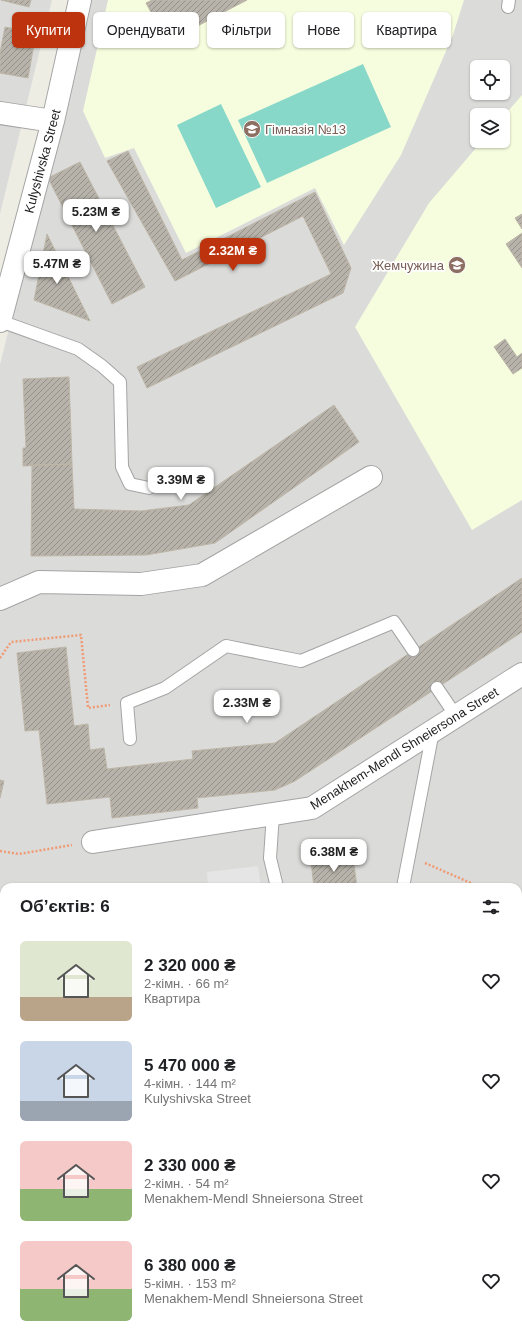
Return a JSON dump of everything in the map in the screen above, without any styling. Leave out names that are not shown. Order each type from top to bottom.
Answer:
[{"type":"street","name":"Kulyshivska Street","points":[[0,321],[53,122],[80,0]]},
{"type":"street","points":[[0,113],[53,122]]},
{"type":"street","points":[[0,599],[39,582],[141,584],[202,575],[371,476]]},
{"type":"street","name":"Menakhem-Mendl Shneiersona Street","points":[[93,842],[312,808],[522,674]]},
{"type":"lane","points":[[0,321],[78,349],[102,366],[120,382],[122,467],[130,484],[149,488]]},
{"type":"lane","points":[[130,739],[127,703],[165,688],[226,646],[301,661],[394,622],[413,650]]},
{"type":"lane","points":[[437,688],[456,716]]},
{"type":"lane","points":[[403,883],[433,731]]},
{"type":"lane","points":[[273,814],[270,858],[276,883]]},
{"type":"path","points":[[0,658],[11,642],[81,635],[88,708],[127,703]]},
{"type":"path","points":[[0,851],[19,854],[93,842]]},
{"type":"path","points":[[409,856],[471,883]]},
{"type":"shaded area","points":[[0,0],[52,0],[49,12],[12,12],[12,48],[40,48],[0,214]]},
{"type":"shaded area","points":[[89,0],[522,0],[522,883],[0,883],[0,365],[77,48],[85,48],[85,16]]},
{"type":"shaded area","name":"Гімназія №13","points":[[108,0],[464,0],[451,40],[451,12],[362,12],[362,48],[447,48],[401,155],[344,245],[315,188],[186,253],[134,148],[105,158],[83,111],[97,48],[199,48],[199,12],[105,12]]},
{"type":"shaded area","points":[[363,64],[391,127],[267,183],[238,120]]},
{"type":"shaded area","name":"Жемчужина","points":[[522,95],[522,500],[472,530],[355,327],[429,203],[476,148],[510,148],[510,109]]},
{"type":"shaded area","points":[[221,104],[261,187],[216,208],[177,125]]},
{"type":"shaded area","points":[[258,866],[260,883],[208,883],[207,872]]},
{"type":"building","points":[[1,0],[31,0],[29,7]]},
{"type":"building","points":[[152,0],[247,0],[224,12],[207,12],[207,21],[199,25],[199,12],[151,12],[146,3]]},
{"type":"building","points":[[5,27],[12,28],[12,48],[33,48],[28,78],[0,73],[0,53]]},
{"type":"building","points":[[128,151],[182,260],[315,192],[351,268],[343,293],[147,388],[137,367],[331,274],[303,216],[175,281],[107,161]]},
{"type":"building","points":[[80,162],[145,287],[112,304],[48,178]]},
{"type":"building","points":[[522,214],[522,229],[515,218]]},
{"type":"building","points":[[522,233],[522,268],[506,244]]},
{"type":"building","points":[[47,234],[90,321],[34,300]]},
{"type":"building","points":[[505,339],[517,357],[522,353],[522,368],[513,374],[494,347]]},
{"type":"building","points":[[69,377],[72,464],[23,466],[23,448],[26,448],[23,379]]},
{"type":"building","points":[[334,405],[359,442],[215,543],[146,555],[31,556],[32,465],[72,464],[74,509],[141,511],[189,505]]},
{"type":"building","points":[[522,578],[522,632],[295,781],[275,790],[197,798],[198,808],[112,818],[110,797],[47,804],[39,730],[25,731],[17,653],[66,647],[74,726],[88,724],[90,750],[104,748],[107,769],[193,759],[192,751],[275,743]]},
{"type":"building","points":[[0,780],[4,781],[0,798]]},
{"type":"building","points":[[353,857],[356,883],[314,883],[311,862]]},
{"type":"place","name":"Гімназія №13","points":[[252,129]]},
{"type":"place","name":"Жемчужина","points":[[457,265]]}]
